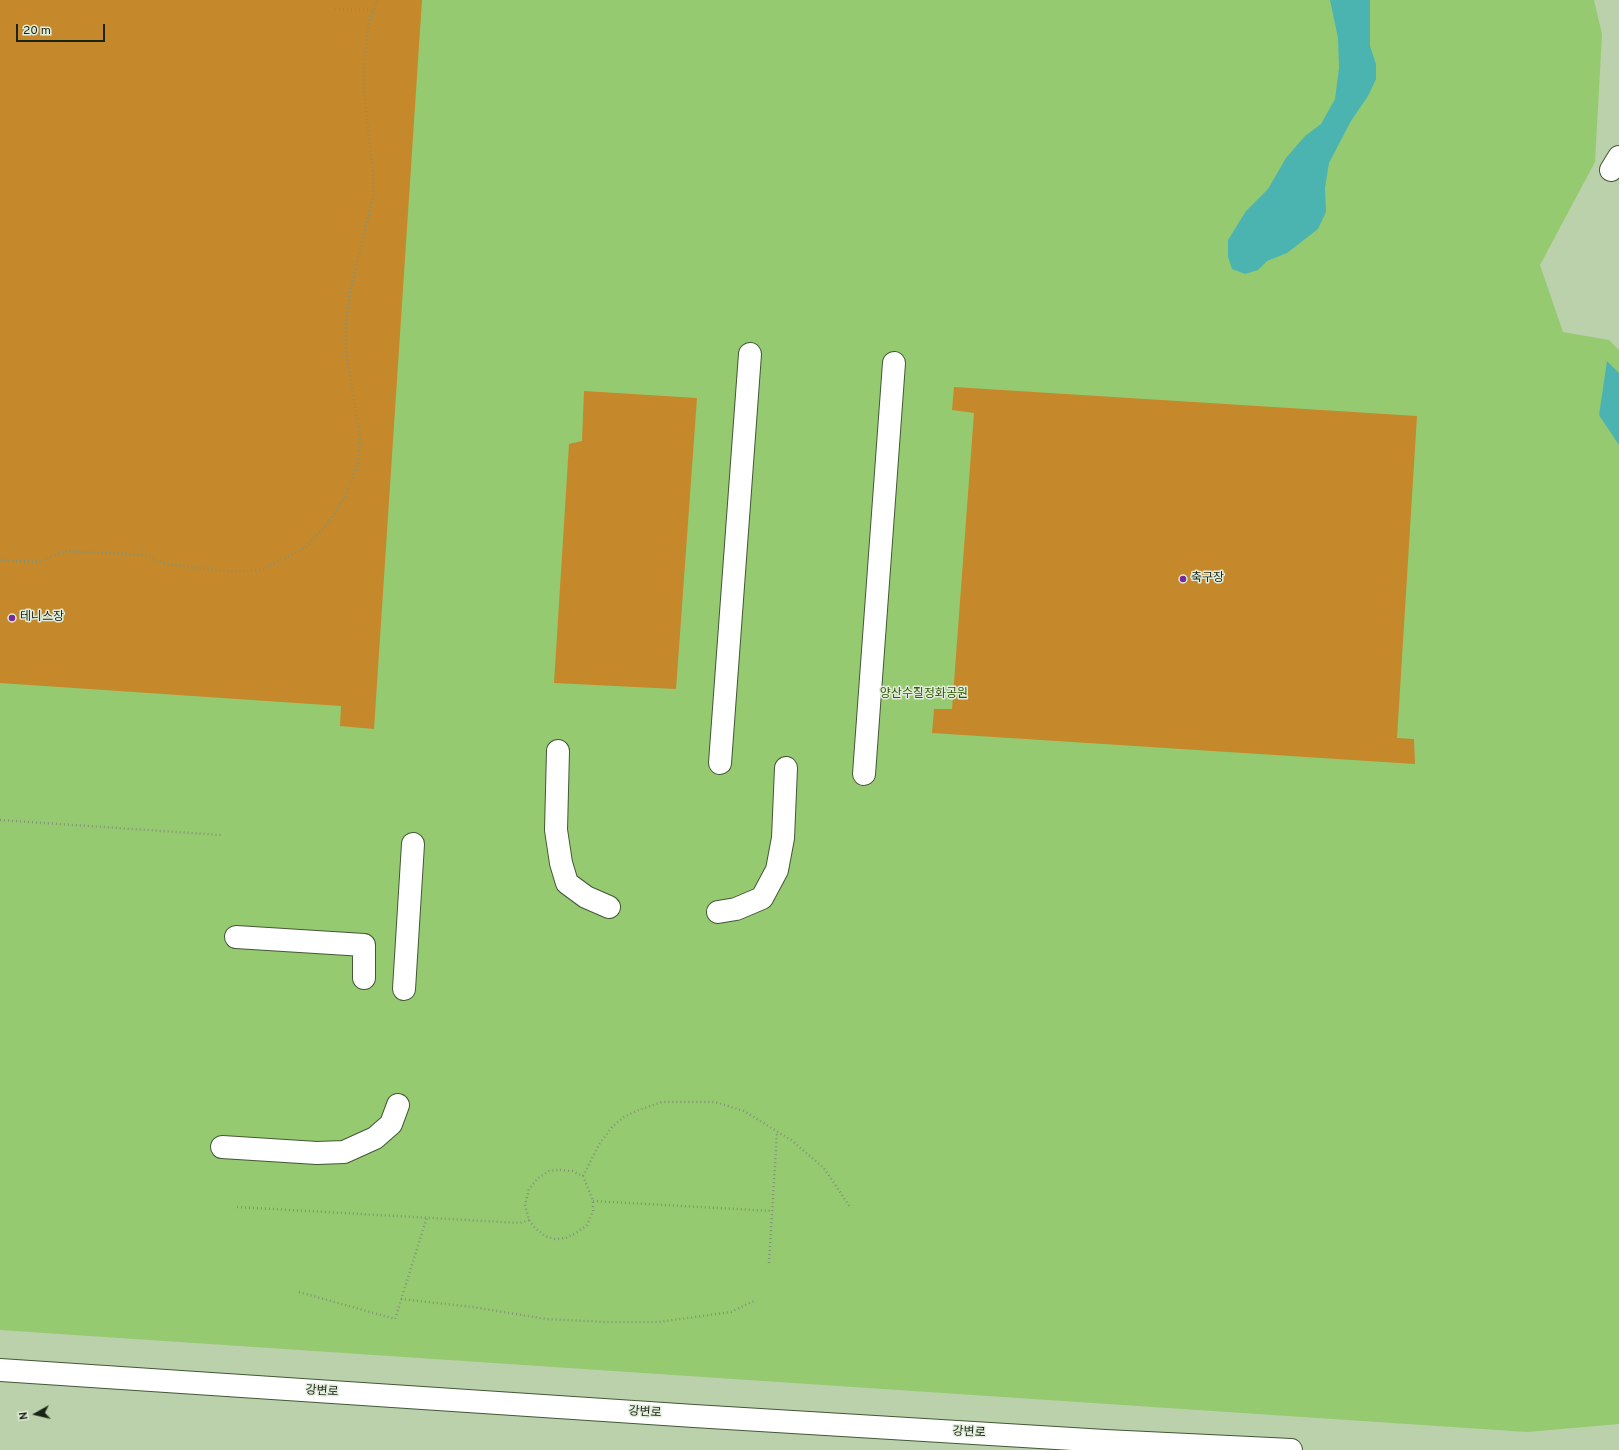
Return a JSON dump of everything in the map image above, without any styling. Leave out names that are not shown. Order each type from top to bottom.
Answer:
[{"type":"street","points":[[720,763],[750,354]]},
{"type":"street","points":[[864,774],[894,363]]},
{"type":"street","points":[[558,751],[556,830],[561,863],[567,883],[586,897],[609,907]]},
{"type":"street","points":[[718,912],[736,909],[762,898],[777,870],[783,838],[786,768]]},
{"type":"street","points":[[404,989],[413,844]]},
{"type":"street","points":[[236,937],[364,945],[364,978]]},
{"type":"street","points":[[222,1147],[316,1153],[344,1152],[381,1134],[392,1124],[398,1105]]},
{"type":"street","name":"강변로","points":[[0,1370],[694,1416],[1105,1441],[1291,1450]]},
{"type":"path","points":[[0,560],[38,562],[65,551],[148,555],[166,564],[234,572],[264,569],[306,547],[329,522],[345,497],[358,463],[360,438],[346,351],[346,326],[350,291],[373,198],[373,172],[364,94],[364,64],[369,22],[378,0]]},
{"type":"path","points":[[335,9],[374,10]]},
{"type":"path","points":[[0,820],[221,835]]},
{"type":"path","points":[[583,1176],[600,1143],[612,1127],[624,1117],[662,1102],[715,1102],[744,1112],[791,1140],[824,1168],[850,1207]]},
{"type":"path","points":[[769,1263],[777,1132]]},
{"type":"path","points":[[560,1170],[572,1171],[583,1176],[593,1201],[593,1211],[588,1225],[566,1238],[555,1239],[545,1236],[535,1228],[529,1220],[525,1205],[529,1189],[538,1178],[549,1171],[560,1170]]},
{"type":"path","points":[[593,1201],[772,1211]]},
{"type":"path","points":[[237,1207],[520,1223],[529,1220]]},
{"type":"path","points":[[299,1292],[394,1319],[427,1217]]},
{"type":"path","points":[[401,1299],[473,1307],[546,1319],[605,1322],[659,1322],[731,1312],[756,1300]]},
{"type":"green space","name":"양산수질정화공원","points":[[0,0],[1594,0],[1602,34],[1595,162],[1540,265],[1563,332],[1609,340],[1619,350],[1619,1424],[1527,1432],[0,1330]]},
{"type":"water","points":[[1330,0],[1370,0],[1370,46],[1376,64],[1376,79],[1368,96],[1351,121],[1329,163],[1325,188],[1326,212],[1318,229],[1287,253],[1267,261],[1258,270],[1245,274],[1232,269],[1228,257],[1228,240],[1246,211],[1268,189],[1286,158],[1305,136],[1321,124],[1335,99],[1339,68],[1338,38]]},
{"type":"water","points":[[1607,361],[1619,373],[1619,445],[1599,415]]},
{"type":"building","points":[[0,0],[422,0],[374,729],[340,726],[341,706],[0,683]]},
{"type":"building","name":"축구장","points":[[954,387],[1417,416],[1397,738],[1414,739],[1415,764],[932,733],[934,709],[952,709],[974,413],[952,410]]},
{"type":"building","points":[[584,391],[697,398],[676,689],[554,683],[569,444],[582,441]]},
{"type":"place","name":"축구장","points":[[1183,579]]},
{"type":"place","name":"테니스장","points":[[12,618]]}]
